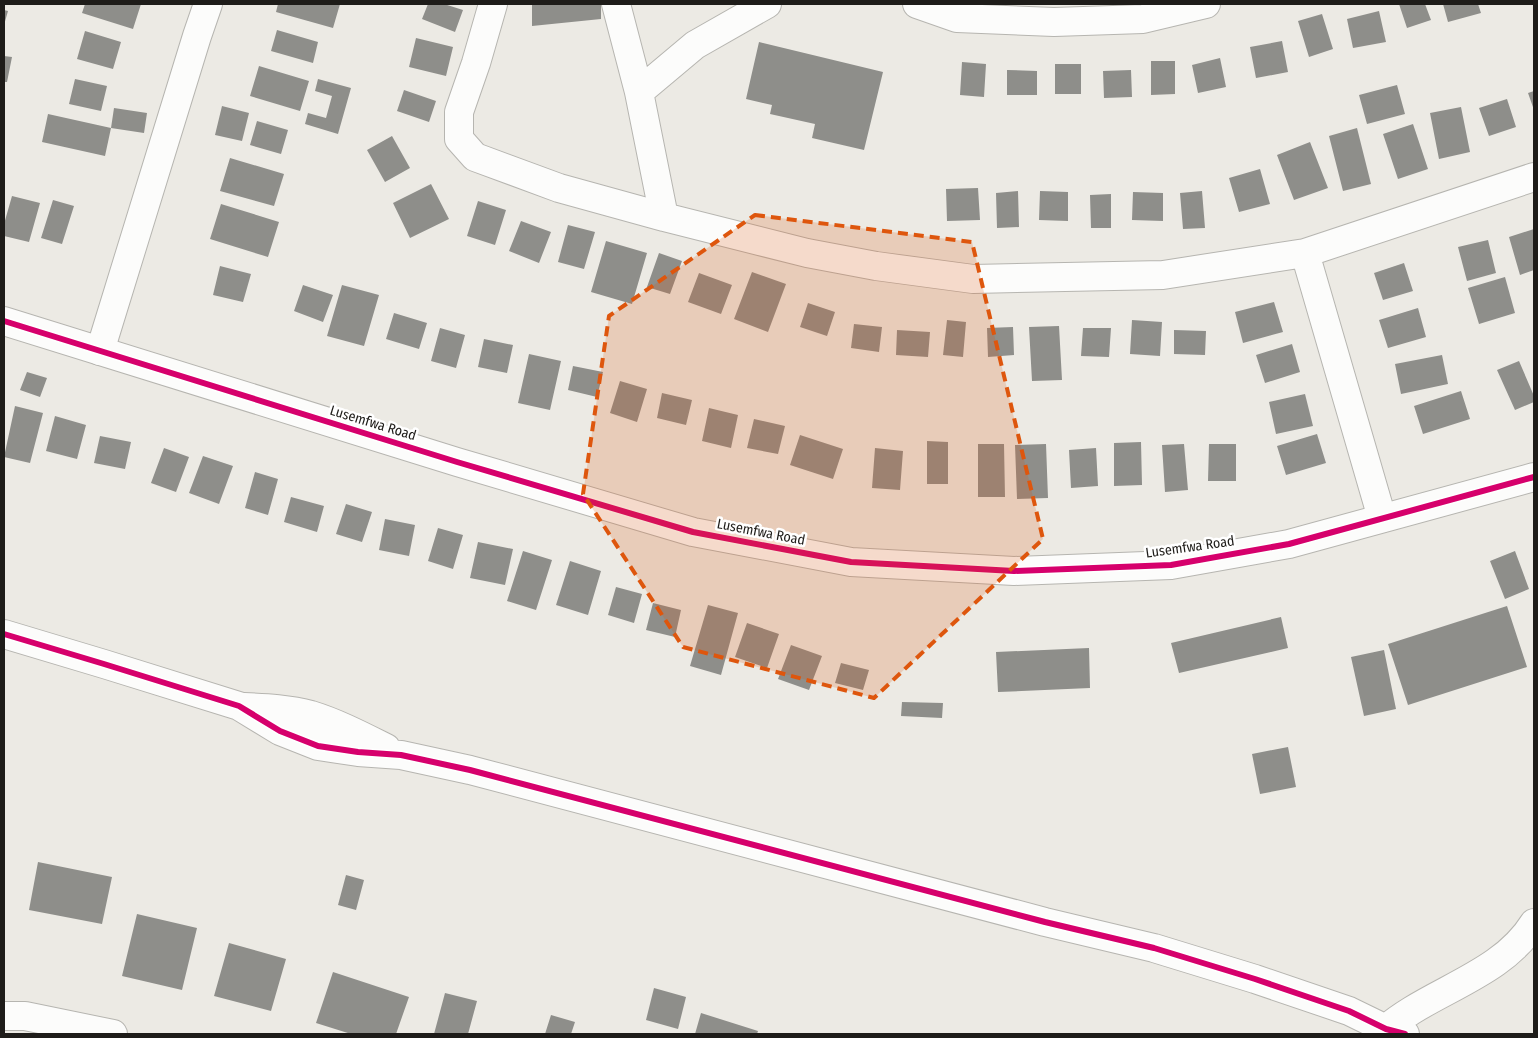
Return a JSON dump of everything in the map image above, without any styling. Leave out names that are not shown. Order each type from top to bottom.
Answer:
[{"type":"street","points":[[100,351],[208,4]]},
{"type":"street","points":[[493,4],[460,112],[459,139],[474,157],[559,188],[664,217],[807,253],[876,266],[973,279],[1163,275],[1305,252],[1534,177]]},
{"type":"street","points":[[616,4],[639,92],[664,217]]},
{"type":"street","points":[[639,92],[695,46],[767,4]]},
{"type":"street","points":[[917,4],[957,18],[1054,22],[1142,19],[1206,4]]},
{"type":"street","points":[[1305,252],[1382,518]]},
{"type":"street","name":"Lusemfwa Road","points":[[4,321],[457,462],[693,532],[851,562],[1014,571],[1171,564],[1289,544],[1534,477]]},
{"type":"street","points":[[4,634],[239,706],[280,731],[318,746],[358,752],[401,755],[470,770],[1045,922],[1154,948],[1341,1008],[1390,1032],[1417,1006],[1448,991],[1505,956],[1529,931],[1534,923]]},
{"type":"street","points":[[4,1016],[25,1016],[113,1034]]},
{"type":"highlighted area","points":[[755,215],[972,242],[1043,539],[874,698],[683,647],[583,494],[609,316]]},
{"type":"building","points":[[85,4],[141,4],[133,29],[82,13]]},
{"type":"building","points":[[278,4],[340,4],[333,28],[276,12]]},
{"type":"building","points":[[428,4],[444,4],[463,10],[455,32],[422,19]]},
{"type":"building","points":[[532,4],[601,4],[601,19],[532,26]]},
{"type":"building","points":[[1399,4],[1425,4],[1431,20],[1407,28]]},
{"type":"building","points":[[1443,4],[1478,4],[1481,13],[1448,22]]},
{"type":"building","points":[[4,10],[8,11],[4,25]]},
{"type":"building","points":[[1379,11],[1386,42],[1353,48],[1347,19]]},
{"type":"building","points":[[1322,14],[1333,49],[1309,57],[1298,21]]},
{"type":"building","points":[[277,30],[318,42],[313,63],[271,51]]},
{"type":"building","points":[[85,31],[121,42],[113,69],[77,59]]},
{"type":"building","points":[[416,38],[453,47],[446,76],[409,67]]},
{"type":"building","points":[[1282,41],[1288,72],[1256,78],[1250,47]]},
{"type":"building","points":[[759,42],[883,72],[864,150],[812,138],[815,124],[770,114],[772,105],[746,99]]},
{"type":"building","points":[[4,56],[12,57],[7,82],[4,82]]},
{"type":"building","points":[[1220,58],[1226,87],[1198,93],[1192,65]]},
{"type":"building","points":[[1151,61],[1175,61],[1175,94],[1151,95]]},
{"type":"building","points":[[962,62],[986,64],[984,97],[960,95]]},
{"type":"building","points":[[1055,64],[1081,64],[1081,94],[1055,94]]},
{"type":"building","points":[[259,66],[309,81],[300,111],[250,96]]},
{"type":"building","points":[[1007,70],[1037,71],[1037,95],[1007,95]]},
{"type":"building","points":[[1131,70],[1132,97],[1104,98],[1103,71]]},
{"type":"building","points":[[75,79],[107,86],[101,111],[69,104]]},
{"type":"building","points":[[318,79],[351,88],[338,134],[305,124],[308,113],[326,118],[332,96],[315,91]]},
{"type":"building","points":[[1397,85],[1405,114],[1367,124],[1359,95]]},
{"type":"building","points":[[404,90],[436,101],[429,122],[397,111]]},
{"type":"building","points":[[1534,91],[1534,110],[1528,93]]},
{"type":"building","points":[[1507,99],[1516,127],[1489,136],[1479,108]]},
{"type":"building","points":[[222,106],[249,113],[242,141],[215,135]]},
{"type":"building","points":[[1461,107],[1470,152],[1439,159],[1430,113]]},
{"type":"building","points":[[114,108],[147,113],[144,133],[111,128]]},
{"type":"building","points":[[48,114],[111,128],[105,156],[42,142]]},
{"type":"building","points":[[257,121],[288,130],[281,154],[250,145]]},
{"type":"building","points":[[1413,124],[1428,169],[1398,179],[1383,134]]},
{"type":"building","points":[[1357,128],[1371,184],[1343,191],[1329,136]]},
{"type":"building","points":[[392,136],[410,168],[385,182],[367,150]]},
{"type":"building","points":[[1310,142],[1328,188],[1294,200],[1277,155]]},
{"type":"building","points":[[230,158],[284,174],[274,206],[220,191]]},
{"type":"building","points":[[1260,169],[1270,204],[1239,212],[1229,178]]},
{"type":"building","points":[[431,184],[449,219],[410,238],[393,203]]},
{"type":"building","points":[[978,188],[980,220],[947,221],[946,189]]},
{"type":"building","points":[[1018,191],[1019,227],[997,228],[996,193]]},
{"type":"building","points":[[1040,191],[1068,192],[1068,221],[1039,220]]},
{"type":"building","points":[[1202,191],[1205,228],[1183,229],[1180,193]]},
{"type":"building","points":[[1133,192],[1163,193],[1163,221],[1132,220]]},
{"type":"building","points":[[1111,194],[1111,228],[1091,228],[1090,195]]},
{"type":"building","points":[[12,196],[40,203],[29,242],[4,236],[4,224]]},
{"type":"building","points":[[53,200],[74,206],[62,244],[41,238]]},
{"type":"building","points":[[478,201],[506,210],[495,245],[467,236]]},
{"type":"building","points":[[221,204],[279,222],[268,257],[210,239]]},
{"type":"building","points":[[521,221],[551,232],[539,263],[509,251]]},
{"type":"building","points":[[568,225],[595,232],[584,269],[558,262]]},
{"type":"building","points":[[1534,229],[1534,270],[1520,275],[1509,237]]},
{"type":"building","points":[[1488,240],[1496,273],[1467,281],[1458,247]]},
{"type":"building","points":[[606,241],[647,253],[632,304],[591,292]]},
{"type":"building","points":[[659,253],[682,261],[670,294],[647,287]]},
{"type":"building","points":[[1404,263],[1413,291],[1383,300],[1374,273]]},
{"type":"building","points":[[220,266],[251,274],[243,302],[213,295]]},
{"type":"building","points":[[752,272],[786,284],[768,332],[734,319]]},
{"type":"building","points":[[699,273],[732,285],[721,314],[688,302]]},
{"type":"building","points":[[1505,277],[1515,313],[1479,324],[1468,288]]},
{"type":"building","points":[[303,285],[333,295],[323,322],[294,311]]},
{"type":"building","points":[[342,285],[379,295],[364,346],[327,336]]},
{"type":"building","points":[[1274,302],[1283,332],[1243,343],[1235,312]]},
{"type":"building","points":[[808,303],[835,312],[827,336],[800,327]]},
{"type":"building","points":[[1418,308],[1426,337],[1388,348],[1379,320]]},
{"type":"building","points":[[394,313],[427,323],[419,349],[386,339]]},
{"type":"building","points":[[947,320],[966,322],[963,357],[943,355]]},
{"type":"building","points":[[1132,320],[1162,322],[1160,356],[1130,354]]},
{"type":"building","points":[[854,324],[882,327],[879,352],[851,348]]},
{"type":"building","points":[[1059,326],[1062,380],[1032,381],[1029,327]]},
{"type":"building","points":[[1013,327],[1014,355],[988,357],[987,328]]},
{"type":"building","points":[[440,328],[465,335],[456,368],[431,361]]},
{"type":"building","points":[[1083,328],[1111,328],[1109,357],[1081,356]]},
{"type":"building","points":[[897,330],[930,332],[928,357],[896,355]]},
{"type":"building","points":[[1174,330],[1206,331],[1205,355],[1174,354]]},
{"type":"building","points":[[484,339],[513,345],[507,373],[478,367]]},
{"type":"building","points":[[1292,344],[1300,372],[1265,383],[1256,355]]},
{"type":"building","points":[[529,354],[561,361],[550,410],[518,403]]},
{"type":"building","points":[[1442,355],[1448,384],[1401,394],[1395,364]]},
{"type":"building","points":[[1519,361],[1534,396],[1534,402],[1515,410],[1497,370]]},
{"type":"building","points":[[573,366],[603,372],[597,397],[568,390]]},
{"type":"building","points":[[27,372],[47,378],[40,397],[20,390]]},
{"type":"building","points":[[620,381],[647,389],[637,422],[610,413]]},
{"type":"building","points":[[1461,391],[1470,419],[1423,434],[1414,406]]},
{"type":"building","points":[[662,393],[692,400],[686,425],[657,418]]},
{"type":"building","points":[[1305,394],[1313,426],[1276,434],[1269,402]]},
{"type":"building","points":[[15,406],[43,413],[30,463],[4,457]]},
{"type":"building","points":[[709,408],[738,415],[731,448],[702,441]]},
{"type":"building","points":[[55,416],[86,425],[77,459],[46,451]]},
{"type":"building","points":[[754,419],[785,426],[778,454],[747,448]]},
{"type":"building","points":[[1317,434],[1326,463],[1286,475],[1277,446]]},
{"type":"building","points":[[800,435],[843,449],[833,479],[790,465]]},
{"type":"building","points":[[100,436],[131,442],[125,469],[94,463]]},
{"type":"building","points":[[927,441],[948,442],[948,484],[927,484]]},
{"type":"building","points":[[1141,442],[1142,485],[1114,486],[1114,443]]},
{"type":"building","points":[[978,444],[1004,444],[1005,497],[978,497]]},
{"type":"building","points":[[1046,444],[1048,498],[1017,499],[1015,445]]},
{"type":"building","points":[[1184,444],[1188,490],[1165,492],[1162,445]]},
{"type":"building","points":[[1209,444],[1236,444],[1236,481],[1208,481]]},
{"type":"building","points":[[164,448],[189,457],[176,492],[151,483]]},
{"type":"building","points":[[875,448],[903,451],[900,490],[872,488]]},
{"type":"building","points":[[1096,448],[1098,486],[1071,488],[1069,450]]},
{"type":"building","points":[[203,456],[233,466],[219,504],[189,493]]},
{"type":"building","points":[[255,472],[278,479],[268,515],[245,508]]},
{"type":"building","points":[[291,497],[324,506],[317,532],[284,522]]},
{"type":"building","points":[[346,504],[372,512],[362,542],[336,534]]},
{"type":"building","points":[[385,519],[415,525],[409,556],[379,550]]},
{"type":"building","points":[[438,528],[463,535],[453,569],[428,561]]},
{"type":"building","points":[[478,542],[513,549],[505,585],[470,578]]},
{"type":"building","points":[[523,551],[552,560],[536,610],[507,601]]},
{"type":"building","points":[[1515,551],[1529,589],[1505,599],[1490,561]]},
{"type":"building","points":[[570,561],[601,571],[588,615],[556,605]]},
{"type":"building","points":[[616,587],[642,594],[634,623],[608,615]]},
{"type":"building","points":[[653,603],[681,610],[675,637],[646,630]]},
{"type":"building","points":[[708,605],[738,613],[721,675],[690,666]]},
{"type":"building","points":[[1507,606],[1527,667],[1408,705],[1388,644]]},
{"type":"building","points":[[1281,617],[1288,648],[1179,673],[1171,643]]},
{"type":"building","points":[[747,623],[779,634],[767,668],[735,657]]},
{"type":"building","points":[[791,645],[822,656],[809,690],[778,679]]},
{"type":"building","points":[[1089,648],[1090,688],[998,692],[996,652]]},
{"type":"building","points":[[1384,650],[1396,709],[1364,716],[1351,657]]},
{"type":"building","points":[[841,663],[869,670],[863,690],[835,683]]},
{"type":"building","points":[[902,702],[943,703],[942,718],[901,716]]},
{"type":"building","points":[[1288,747],[1296,787],[1260,794],[1252,754]]},
{"type":"building","points":[[38,862],[112,877],[102,924],[29,910]]},
{"type":"building","points":[[346,875],[364,880],[356,910],[338,905]]},
{"type":"building","points":[[137,914],[197,928],[182,990],[122,976]]},
{"type":"building","points":[[229,943],[286,959],[271,1011],[214,996]]},
{"type":"building","points":[[333,972],[409,997],[396,1034],[351,1034],[316,1023]]},
{"type":"building","points":[[654,988],[686,997],[678,1029],[646,1020]]},
{"type":"building","points":[[445,993],[477,1001],[468,1034],[434,1034]]},
{"type":"building","points":[[701,1013],[758,1031],[757,1034],[695,1034]]},
{"type":"building","points":[[551,1015],[575,1022],[571,1034],[545,1034]]},
{"type":"cycle path","points":[[4,321],[457,462],[693,532],[851,562],[1014,571],[1171,565],[1289,544],[1534,477]]},
{"type":"cycle path","points":[[4,634],[239,706],[280,731],[318,746],[358,752],[401,755],[470,770],[1045,922],[1154,948],[1255,979],[1349,1011],[1386,1029],[1405,1034]]}]
